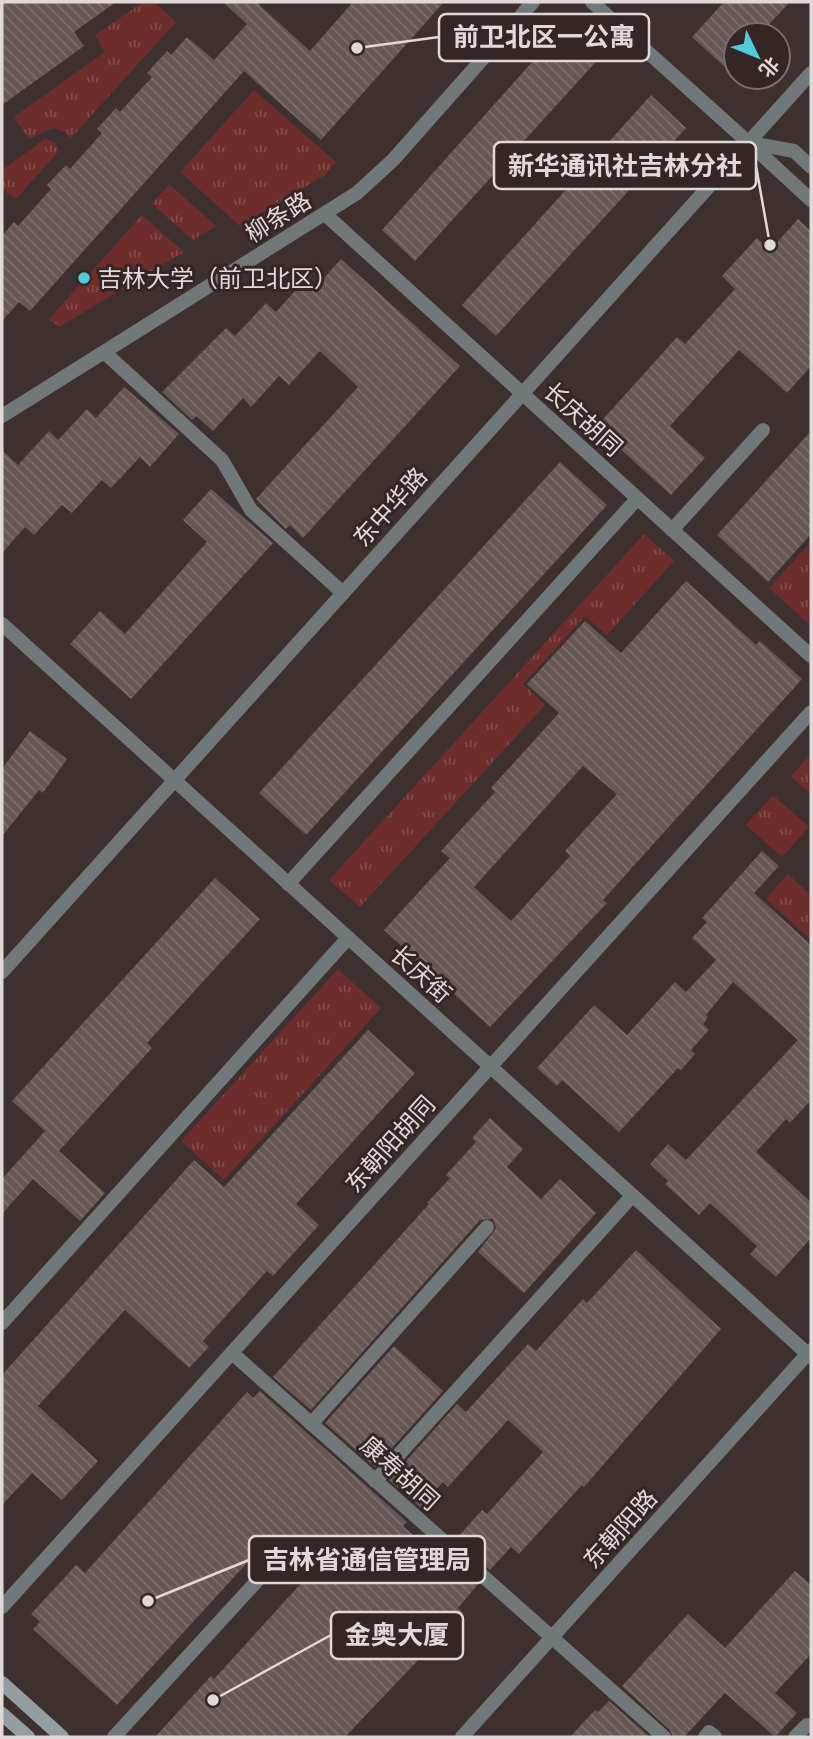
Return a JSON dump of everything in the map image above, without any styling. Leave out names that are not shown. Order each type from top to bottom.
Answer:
[{"type":"main road","points":[[2,1683],[62,1737]]},
{"type":"main road","points":[[2,1714],[28,1737]]},
{"type":"street","name":"柳条路","points":[[2,416],[326,215],[374,179],[533,2]]},
{"type":"street","points":[[592,2],[811,200]]},
{"type":"street","name":"东中华路","points":[[2,972],[811,73]]},
{"type":"street","points":[[749,143],[794,151],[811,167]]},
{"type":"street","name":"长庆胡同","points":[[326,215],[811,656]]},
{"type":"street","points":[[104,352],[222,460],[251,510],[343,593]]},
{"type":"street","points":[[672,530],[763,430]]},
{"type":"street","points":[[288,884],[636,499]]},
{"type":"street","name":"长庆街","points":[[2,624],[810,1354]]},
{"type":"street","name":"东朝阳胡同","points":[[2,1607],[811,712]]},
{"type":"street","points":[[2,1323],[348,939]]},
{"type":"street","points":[[375,1481],[632,1196]]},
{"type":"street","points":[[311,1424],[487,1227]]},
{"type":"street","name":"康寿胡同","points":[[232,1353],[664,1737]]},
{"type":"street","name":"东朝阳路","points":[[462,1737],[810,1354]]},
{"type":"street","points":[[114,1737],[267,1570]]},
{"type":"street","points":[[795,1737],[807,1725]]},
{"type":"street","points":[[705,1737],[709,1732],[715,1737]]},
{"type":"green space","points":[[143,2],[154,2],[176,22],[71,138],[65,132],[53,128],[29,139],[14,117],[105,52],[95,35]]},
{"type":"green space","points":[[254,90],[336,162],[325,175],[240,226],[180,172]]},
{"type":"green space","points":[[45,139],[56,143],[59,151],[16,199],[2,190],[2,170]]},
{"type":"green space","points":[[169,184],[216,226],[193,240],[152,204]]},
{"type":"green space","points":[[142,215],[184,252],[59,327],[49,319]]},
{"type":"green space","points":[[644,534],[674,561],[607,635],[585,616],[523,684],[545,705],[360,907],[329,880]]},
{"type":"green space","points":[[811,542],[811,626],[769,588]]},
{"type":"green space","points":[[811,754],[811,795],[791,776]]},
{"type":"green space","points":[[773,795],[809,827],[782,857],[746,825]]},
{"type":"green space","points":[[788,874],[811,895],[811,940],[766,899]]},
{"type":"green space","points":[[338,969],[381,1008],[224,1180],[181,1141]]},
{"type":"building","points":[[2,2],[116,2],[74,32],[84,46],[2,105]]},
{"type":"building","points":[[223,2],[256,2],[310,51],[353,2],[444,2],[321,140],[244,71],[30,311],[19,302],[2,321],[2,236],[14,222],[18,226],[51,189],[47,185],[66,165],[70,169],[102,133],[97,129],[116,108],[120,112],[152,77],[147,73],[167,51],[171,55],[187,37],[214,60],[247,24]]},
{"type":"building","points":[[724,2],[790,2],[772,21],[722,21],[722,64],[692,37]]},
{"type":"building","points":[[568,22],[603,54],[415,261],[382,230]]},
{"type":"building","points":[[651,95],[686,128],[496,336],[462,305]]},
{"type":"building","points":[[798,219],[811,231],[811,366],[787,393],[739,350],[670,426],[705,458],[671,495],[596,427],[677,337],[685,344],[735,289],[722,276],[757,238],[770,250]]},
{"type":"building","points":[[341,259],[460,366],[303,538],[290,525],[286,529],[256,499],[358,387],[320,351],[289,385],[279,376],[251,407],[243,398],[213,431],[196,416],[192,420],[162,392],[226,328],[235,336],[266,303],[276,312],[304,281],[314,289]]},
{"type":"building","points":[[124,387],[179,434],[150,467],[140,457],[111,488],[102,480],[72,513],[62,505],[34,535],[25,527],[2,553],[2,450],[18,465],[49,431],[58,440],[87,409],[96,418]]},
{"type":"building","points":[[811,431],[811,534],[768,582],[717,535]]},
{"type":"building","points":[[560,462],[607,505],[306,835],[259,793]]},
{"type":"building","points":[[211,489],[273,543],[131,699],[70,644],[100,611],[125,634],[207,542],[183,520]]},
{"type":"building","points":[[686,581],[756,645],[760,641],[802,679],[603,900],[607,903],[490,1027],[384,930],[450,858],[441,851],[495,792],[491,788],[559,713],[527,684],[585,621],[621,653]],"holes":[[[583,766],[617,794],[565,851],[570,856],[511,921],[474,887]]]},
{"type":"building","points":[[30,731],[67,759],[43,793],[39,790],[2,836],[2,769]]},
{"type":"building","points":[[762,851],[779,866],[754,893],[811,945],[811,1100],[790,1123],[786,1119],[756,1152],[811,1202],[811,1238],[776,1277],[750,1254],[757,1246],[710,1203],[699,1215],[665,1184],[668,1181],[650,1164],[668,1144],[686,1160],[798,1040],[733,982],[706,1015],[708,1017],[703,1024],[709,1030],[691,1050],[695,1054],[681,1070],[678,1068],[619,1132],[562,1080],[557,1086],[537,1068],[594,1005],[627,1035],[675,982],[686,992],[716,960],[692,938],[707,922],[702,918]]},
{"type":"building","points":[[215,878],[260,919],[147,1043],[152,1048],[59,1151],[105,1193],[80,1221],[33,1179],[2,1214],[2,1179],[45,1131],[12,1101]]},
{"type":"building","points":[[368,1030],[415,1073],[296,1204],[319,1225],[273,1276],[267,1271],[203,1341],[209,1347],[189,1368],[125,1310],[38,1406],[98,1461],[62,1500],[32,1473],[2,1505],[2,1375],[194,1160],[224,1187]]},
{"type":"building","points":[[490,1118],[523,1149],[507,1167],[541,1199],[560,1179],[596,1213],[524,1293],[478,1252],[496,1228],[493,1219],[480,1220],[311,1410],[273,1377],[429,1204],[427,1203],[450,1178],[446,1175],[476,1142],[472,1138]]},
{"type":"building","points":[[636,1250],[721,1329],[584,1487],[582,1485],[519,1554],[511,1547],[490,1570],[456,1539],[482,1510],[487,1514],[543,1452],[508,1420],[448,1487],[443,1482],[420,1507],[389,1480],[457,1404],[466,1412],[528,1344],[536,1351],[583,1299],[587,1303]]},
{"type":"building","points":[[394,1346],[443,1391],[375,1467],[325,1423]]},
{"type":"building","points":[[260,1391],[407,1522],[403,1526],[438,1558],[442,1553],[478,1584],[458,1608],[463,1613],[345,1737],[155,1737],[211,1676],[214,1679],[306,1578],[266,1542],[117,1705],[33,1629],[40,1622],[31,1614],[76,1565],[85,1573],[247,1392],[253,1398]]},
{"type":"building","points":[[795,1571],[811,1585],[811,1654],[775,1693],[797,1713],[775,1737],[725,1693],[684,1737],[673,1737],[670,1730],[622,1686],[688,1614],[725,1648]]},
{"type":"building","points":[[609,1701],[650,1737],[570,1737],[595,1710],[598,1712]]},
{"type":"place","name":"前卫北区一公寓","points":[[357,48]]},
{"type":"place","name":"新华通讯社吉林分社","points":[[770,245]]},
{"type":"place","name":"吉林大学（前卫北区）","points":[[84,278]]},
{"type":"place","name":"吉林省通信管理局","points":[[148,1601]]},
{"type":"place","name":"金奥大厦","points":[[213,1700]]}]
